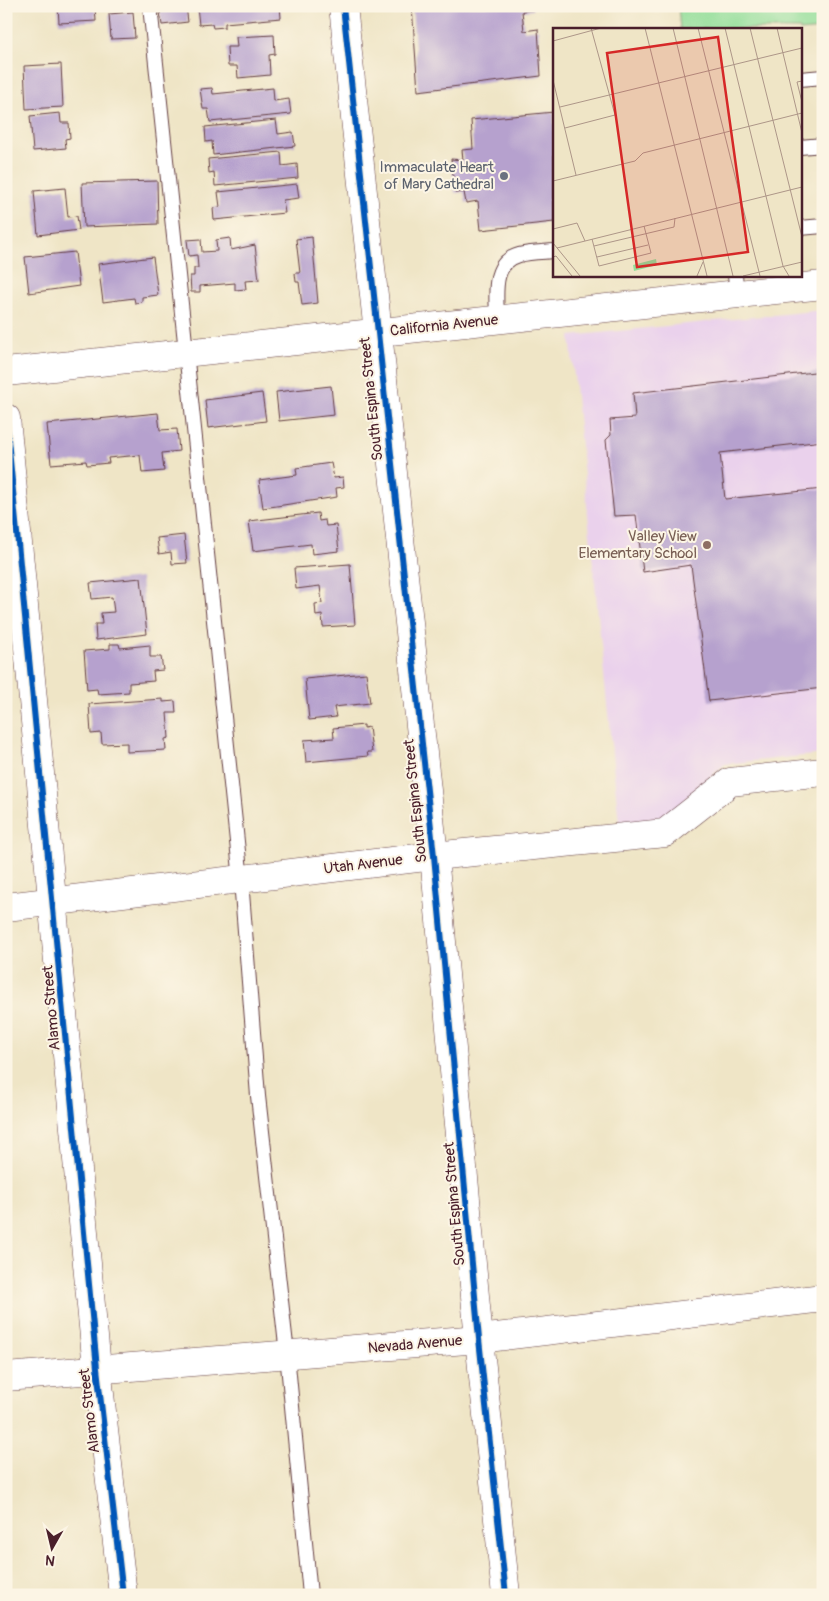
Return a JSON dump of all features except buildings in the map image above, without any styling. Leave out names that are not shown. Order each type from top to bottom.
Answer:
[{"type":"street","name":"South Espina Street","points":[[343,6],[434,856],[479,1338],[506,1595]]},
{"type":"street","name":"California Avenue","points":[[6,372],[498,319],[736,285],[823,285]]},
{"type":"street","name":"Alamo Street","points":[[6,418],[54,903],[97,1368],[123,1595]]},
{"type":"street","name":"Utah Avenue","points":[[6,907],[54,903],[434,856],[665,833],[730,782],[823,772]]},
{"type":"street","name":"Nevada Avenue","points":[[6,1377],[479,1338],[823,1298]]},
{"type":"lane","points":[[150,6],[241,880],[258,1096],[287,1354],[310,1595]]},
{"type":"lane","points":[[802,80],[823,77]]},
{"type":"lane","points":[[802,147],[823,145]]},
{"type":"lane","points":[[802,228],[823,226]]},
{"type":"lane","points":[[498,319],[497,275],[501,268],[518,255],[553,251]]},
{"type":"shaded area","name":"Valley View Elementary School","points":[[823,310],[823,754],[725,764],[659,823],[619,823],[570,336]]},
{"type":"green space","points":[[678,6],[823,6],[823,29],[802,31],[802,28],[680,28]]},
{"type":"cycle path","points":[[343,6],[434,856],[479,1339],[506,1595]]},
{"type":"cycle path","points":[[6,418],[97,1368],[123,1595]]},
{"type":"place","name":"Immaculate Heart of Mary Cathedral","points":[[504,176]]},
{"type":"place","name":"Valley View Elementary School","points":[[707,545]]}]
